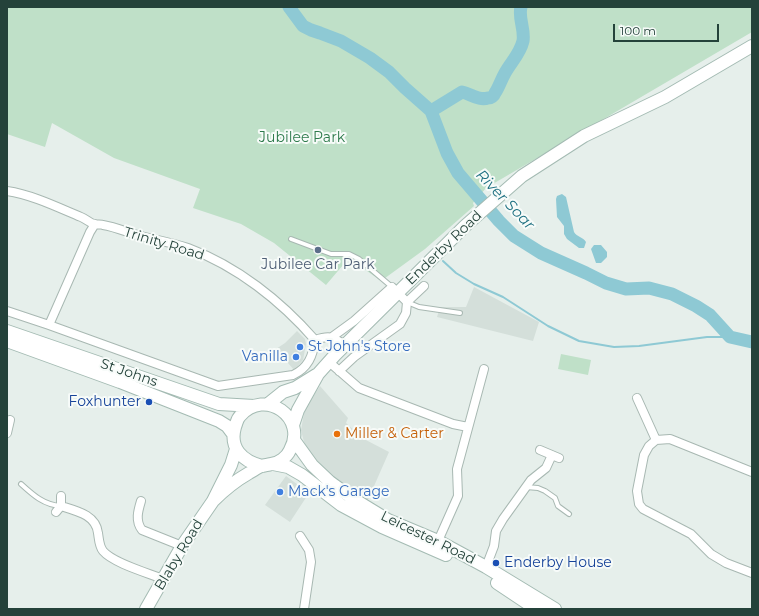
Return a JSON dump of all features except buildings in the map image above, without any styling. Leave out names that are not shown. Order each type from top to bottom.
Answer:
[{"type":"main road","name":"Enderby Road","points":[[293,425],[298,410],[323,369],[395,290],[522,176],[584,136],[665,97],[752,46]]},
{"type":"main road","name":"St Johns","points":[[7,331],[219,404],[254,406]]},
{"type":"main road","name":"St Johns","points":[[7,341],[219,421],[227,426],[233,434]]},
{"type":"main road","name":"Enderby Road","points":[[268,404],[283,392],[295,388],[323,369]]},
{"type":"main road","points":[[268,404],[279,408],[287,415],[293,425],[294,440],[290,451],[283,459],[268,465],[251,463],[242,457],[236,449],[233,434],[238,419],[244,411],[254,406],[268,404]]},
{"type":"main road","name":"Leicester Road","points":[[294,440],[312,465],[330,482],[352,498],[388,520],[438,541],[486,567],[555,609]]},
{"type":"main road","name":"Blaby Road","points":[[146,609],[182,546],[213,501],[231,465],[236,449]]},
{"type":"main road","name":"Leicester Road","points":[[268,465],[288,467],[302,475],[341,505],[382,527],[435,549],[484,574],[536,609]]},
{"type":"main road","name":"Blaby Road","points":[[213,501],[237,480],[268,465]]},
{"type":"street","name":"Trinity Road","points":[[7,191],[35,198],[95,224],[172,243],[206,256],[225,266],[260,289],[289,314],[315,340]]},
{"type":"street","points":[[49,325],[90,232],[95,224]]},
{"type":"street","points":[[338,371],[354,357],[400,324],[406,313],[408,302],[424,286]]},
{"type":"street","points":[[332,337],[395,290],[408,302]]},
{"type":"street","points":[[7,311],[218,386],[293,375],[311,359],[315,340],[324,337],[332,337],[345,345]]},
{"type":"street","points":[[311,359],[323,369],[338,371],[359,388],[453,424],[468,427]]},
{"type":"street","points":[[438,541],[458,496],[457,469],[484,369]]},
{"type":"street","points":[[637,398],[656,440]]},
{"type":"street","points":[[7,431],[10,420]]},
{"type":"street","points":[[752,472],[670,439],[656,440],[649,446],[644,455],[637,491],[639,504],[643,509],[691,534],[711,554],[726,563],[752,574]]},
{"type":"street","points":[[486,567],[494,546],[496,531],[503,519],[525,487],[546,468],[556,456],[540,450]]},
{"type":"street","points":[[60,496],[59,509],[84,514],[92,520],[97,527],[102,550],[110,558],[164,579]]},
{"type":"street","points":[[141,501],[137,521],[142,530],[182,546]]},
{"type":"street","points":[[300,536],[309,550],[311,562],[304,609]]},
{"type":"lane","points":[[292,239],[331,254],[349,254],[358,259],[395,290]]},
{"type":"lane","points":[[408,302],[419,306],[460,312]]},
{"type":"lane","points":[[21,484],[34,497],[59,509]]},
{"type":"lane","points":[[525,487],[538,488],[545,491],[555,498],[558,506],[569,514]]},
{"type":"shaded area","points":[[474,287],[539,322],[533,341],[437,317],[440,307],[466,307]]},
{"type":"shaded area","points":[[297,331],[305,339],[306,344],[303,360],[294,370],[276,349],[285,343]]},
{"type":"shaded area","points":[[320,386],[348,418],[346,423],[364,439],[389,452],[367,502],[341,484],[320,466],[304,442],[301,430],[304,413]]},
{"type":"shaded area","points":[[286,476],[309,493],[290,522],[265,505]]},
{"type":"green space","name":"Jubilee Park","points":[[7,7],[752,7],[752,32],[486,188],[473,203],[474,206],[425,249],[381,281],[349,258],[326,285],[274,243],[241,224],[193,208],[200,189],[114,158],[52,123],[45,147],[7,134]]},
{"type":"green space","points":[[561,354],[591,360],[588,375],[558,369]]},
{"type":"water","points":[[562,194],[566,197],[574,232],[586,242],[584,248],[579,248],[567,239],[564,234],[564,226],[557,217],[556,199],[557,196]]},
{"type":"water","points":[[594,245],[601,245],[607,252],[607,257],[601,263],[596,263],[591,249]]},
{"type":"waterway","name":"River Soar","points":[[289,7],[303,26],[341,41],[370,58],[389,72],[431,111],[447,153],[458,173],[499,221],[514,236],[541,253],[606,283],[626,289],[649,288],[672,294],[710,315],[730,337],[752,342]]},
{"type":"waterway","points":[[431,111],[462,92],[481,99],[490,98],[494,95],[505,73],[522,46],[523,32],[520,15],[521,7]]},
{"type":"waterway","points":[[443,261],[456,273],[474,284],[503,297],[548,326],[579,341],[614,347],[639,346],[707,337],[730,337]]},
{"type":"place","name":"Jubilee Car Park","points":[[318,250]]},
{"type":"place","name":"St John's Store","points":[[300,347]]},
{"type":"place","name":"Vanilla","points":[[296,357]]},
{"type":"place","name":"Foxhunter","points":[[149,402]]},
{"type":"place","name":"Miller & Carter","points":[[337,434]]},
{"type":"place","name":"Mack's Garage","points":[[280,492]]},
{"type":"place","name":"Enderby House","points":[[496,563]]}]
